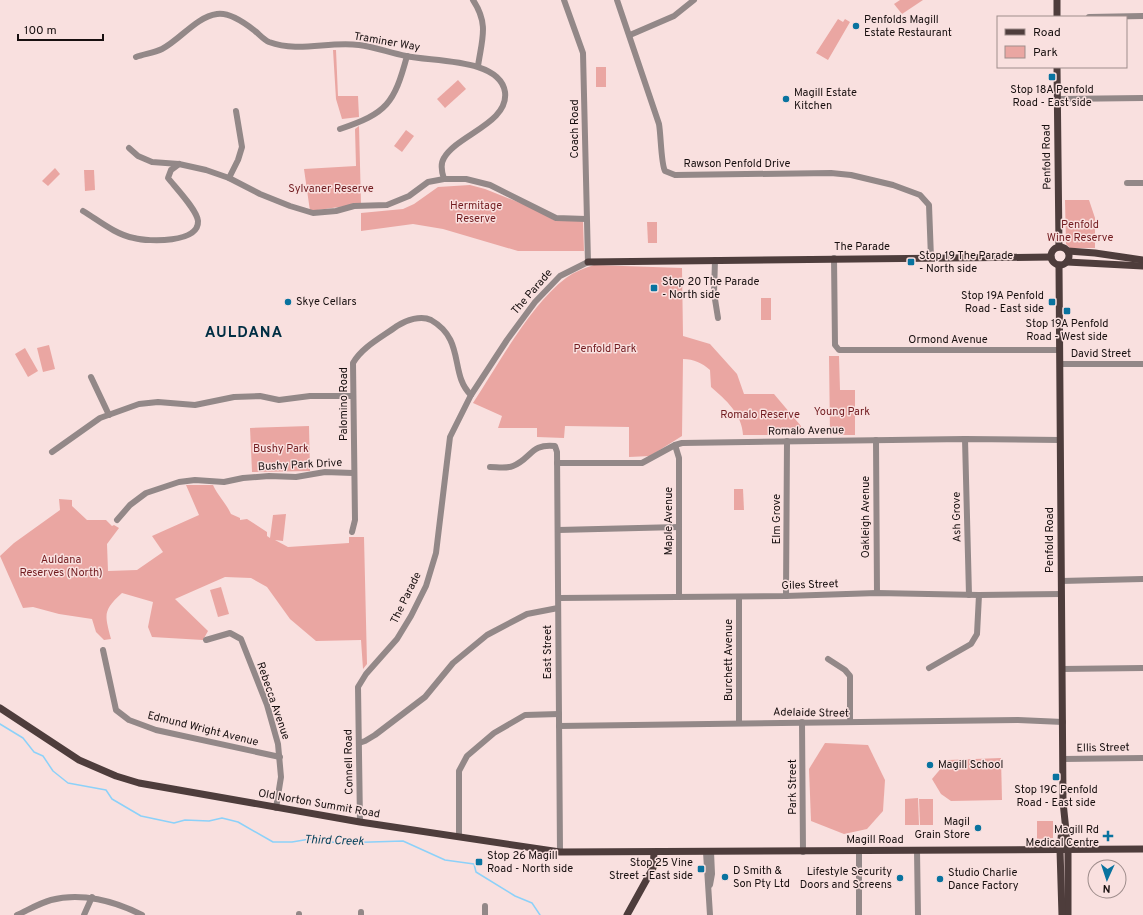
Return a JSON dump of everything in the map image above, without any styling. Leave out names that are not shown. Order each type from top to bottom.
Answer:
[{"type":"main road","points":[[1057,0],[1057,16]]},
{"type":"main road","name":"Penfold Road","points":[[1057,68],[1060,247]]},
{"type":"main road","points":[[1143,260],[1095,253],[1068,251],[1060,247],[1054,250],[1051,257],[1054,263],[1059,265],[1067,262],[1143,266]]},
{"type":"main road","points":[[1067,262],[1069,257],[1068,251]]},
{"type":"main road","name":"The Parade","points":[[588,262],[834,258],[1051,257]]},
{"type":"main road","name":"Penfold Road","points":[[1059,265],[1063,759],[1064,814],[1068,850],[1068,915]]},
{"type":"main road","name":"Old Norton Summit Road","points":[[0,708],[79,760],[116,776],[140,784],[360,822],[560,852],[654,853]]},
{"type":"main road","name":"Penfold Road","points":[[1062,915],[1060,850],[1064,814]]},
{"type":"main road","name":"Magill Road","points":[[654,853],[1143,850]]},
{"type":"main road","points":[[627,915],[654,868],[654,853]]},
{"type":"street","points":[[473,0],[481,12],[484,28],[478,66]]},
{"type":"street","name":"Coach Road","points":[[564,0],[583,53],[585,86],[586,219],[588,262]]},
{"type":"street","name":"Rawson Penfold Drive","points":[[617,0],[659,124],[663,166],[666,172],[675,175],[851,174],[900,187],[920,195],[928,205],[931,258]]},
{"type":"street","points":[[630,35],[674,16],[694,0]]},
{"type":"street","name":"Traminer Way","points":[[136,57],[161,49],[185,34],[203,17],[219,13],[237,18],[267,42],[294,48],[359,45],[407,56],[478,66],[493,72],[502,80],[505,93],[503,106],[489,121],[451,150],[443,159],[442,169],[444,179]]},
{"type":"street","points":[[1127,16],[1143,16]]},
{"type":"street","points":[[340,128],[373,116],[386,105],[395,93],[407,56]]},
{"type":"street","points":[[1058,99],[1143,98]]},
{"type":"street","points":[[229,178],[238,160],[242,147],[236,111]]},
{"type":"street","points":[[129,148],[138,156],[152,162],[179,164],[229,178],[260,194],[313,213],[336,211],[354,206],[387,205],[409,196],[428,182],[444,179],[466,179],[490,185],[556,218],[586,219]]},
{"type":"street","points":[[83,211],[133,238],[153,240],[181,238],[192,234],[196,230],[198,220],[193,210],[168,178],[171,170],[179,164]]},
{"type":"street","points":[[1127,183],[1143,183]]},
{"type":"street","name":"Ormond Avenue","points":[[834,258],[834,345],[836,349],[841,351],[1060,350]]},
{"type":"street","points":[[715,260],[714,293],[718,318]]},
{"type":"street","name":"The Parade","points":[[358,701],[358,692],[361,681],[397,639],[411,616],[426,586],[436,553],[450,437],[471,396],[510,336],[535,302],[560,276],[588,262]]},
{"type":"street","name":"Palomino Road","points":[[352,532],[355,520],[353,363],[358,354],[400,325],[414,319],[426,317],[440,325],[452,339],[464,384],[471,396]]},
{"type":"street","name":"David Street","points":[[1060,364],[1143,364]]},
{"type":"street","points":[[91,377],[109,415]]},
{"type":"street","points":[[52,452],[100,418],[140,404],[158,402],[195,404],[234,396],[260,396],[279,400],[310,396],[353,396]]},
{"type":"street","name":"Romalo Avenue","points":[[557,463],[642,463],[675,445],[787,441],[966,439],[1060,440]]},
{"type":"street","name":"Ash Grove","points":[[966,439],[969,595]]},
{"type":"street","name":"Oakleigh Avenue","points":[[876,440],[877,593]]},
{"type":"street","name":"Elm Grove","points":[[786,596],[787,441]]},
{"type":"street","name":"East Street","points":[[490,466],[513,466],[534,449],[545,445],[555,446],[557,452],[560,852]]},
{"type":"street","name":"Maple Avenue","points":[[675,445],[679,458],[679,597]]},
{"type":"street","name":"Bushy Park Drive","points":[[117,520],[130,505],[146,493],[180,482],[195,480],[224,482],[243,478],[269,476],[296,477],[325,472],[354,473]]},
{"type":"street","points":[[558,530],[679,527]]},
{"type":"street","points":[[1061,581],[1143,579]]},
{"type":"street","name":"Giles Street","points":[[559,598],[739,597],[877,593],[969,595],[1061,594]]},
{"type":"street","points":[[929,668],[971,644],[977,634],[979,595]]},
{"type":"street","name":"Burchett Avenue","points":[[738,723],[739,597]]},
{"type":"street","points":[[359,743],[375,735],[425,697],[453,664],[487,635],[527,614],[558,608]]},
{"type":"street","name":"Rebecca Avenue","points":[[206,640],[230,633],[242,639],[267,705],[278,744],[280,757],[280,777],[276,808]]},
{"type":"street","name":"Edmund Wright Avenue","points":[[103,650],[116,710],[129,720],[156,730],[280,757]]},
{"type":"street","points":[[828,659],[845,670],[850,676],[850,722]]},
{"type":"street","points":[[1062,669],[1143,668]]},
{"type":"street","name":"Connell Road","points":[[358,701],[360,822]]},
{"type":"street","points":[[459,837],[459,771],[467,756],[494,733],[525,715],[559,714]]},
{"type":"street","name":"Adelaide Street","points":[[559,726],[1018,720],[1063,722]]},
{"type":"street","name":"Park Street","points":[[802,722],[803,852]]},
{"type":"street","name":"Ellis Street","points":[[1063,759],[1143,758]]},
{"type":"street","points":[[917,851],[918,915]]},
{"type":"street","points":[[709,852],[712,874],[709,890],[710,915]]},
{"type":"street","points":[[859,852],[859,915]]},
{"type":"street","points":[[84,915],[92,897]]},
{"type":"street","points":[[17,915],[51,900],[92,897],[130,909],[142,915]]},
{"type":"street","points":[[484,906],[485,915]]},
{"type":"green space","points":[[900,0],[923,0],[902,14],[894,4]]},
{"type":"green space","points":[[838,19],[843,22],[845,19],[850,22],[828,60],[816,53]]},
{"type":"green space","points":[[333,50],[336,50],[338,96],[358,96],[359,117],[342,119],[336,99]]},
{"type":"green space","points":[[596,67],[606,67],[606,87],[596,87]]},
{"type":"green space","points":[[458,80],[466,89],[445,108],[437,99]]},
{"type":"green space","name":"Sylvaner Reserve","points":[[359,126],[361,204],[310,211],[304,169],[356,166],[355,129]]},
{"type":"green space","points":[[406,130],[414,136],[402,152],[394,146]]},
{"type":"green space","points":[[55,168],[60,174],[48,186],[42,181]]},
{"type":"green space","points":[[84,170],[94,170],[95,190],[85,191]]},
{"type":"green space","name":"Hermitage Reserve","points":[[470,185],[485,189],[528,206],[556,221],[583,221],[584,251],[518,251],[443,229],[413,224],[361,231],[361,213],[403,209],[414,204],[438,187]]},
{"type":"green space","name":"Penfold Wine Reserve","points":[[1065,200],[1089,200],[1095,218],[1095,248],[1070,248],[1066,244]]},
{"type":"green space","points":[[647,222],[657,222],[657,243],[648,243]]},
{"type":"green space","name":"Penfold Park","points":[[594,265],[682,268],[683,336],[710,344],[737,374],[744,394],[774,394],[801,426],[801,435],[743,435],[740,420],[732,408],[711,387],[710,370],[698,362],[683,359],[682,436],[650,456],[629,457],[629,427],[565,426],[564,438],[537,437],[537,428],[498,428],[502,416],[473,403],[515,336],[540,304],[566,278],[579,270]]},
{"type":"green space","points":[[761,298],[771,298],[771,320],[761,320]]},
{"type":"green space","points":[[49,345],[55,369],[43,372],[37,348]]},
{"type":"green space","points":[[25,348],[38,371],[28,377],[15,354]]},
{"type":"green space","name":"Young Park","points":[[829,356],[839,356],[840,390],[855,390],[855,435],[830,435]]},
{"type":"green space","name":"Bushy Park","points":[[309,426],[310,471],[252,472],[250,428]]},
{"type":"green space","name":"Auldana Reserves (North)","points":[[186,485],[213,485],[231,514],[240,518],[240,520],[247,519],[267,532],[267,536],[270,538],[273,515],[286,514],[283,541],[275,540],[288,547],[349,543],[349,537],[364,537],[367,664],[363,669],[361,640],[316,641],[290,619],[267,587],[251,578],[225,577],[175,599],[208,631],[203,640],[152,637],[148,627],[153,602],[122,593],[108,609],[107,624],[111,639],[104,640],[96,632],[92,619],[59,614],[33,607],[23,608],[0,556],[14,543],[60,510],[59,499],[72,500],[72,506],[87,520],[106,520],[112,526],[114,525],[119,528],[107,544],[108,571],[137,570],[163,552],[152,536],[199,515]]},
{"type":"green space","points":[[734,489],[743,489],[744,510],[734,510]]},
{"type":"green space","points":[[221,587],[229,614],[218,617],[210,590]]},
{"type":"green space","points":[[825,743],[868,745],[885,780],[883,811],[867,829],[844,834],[811,821],[809,769]]},
{"type":"green space","points":[[1001,758],[1002,800],[951,801],[941,794],[932,779],[948,760]]},
{"type":"green space","points":[[918,798],[919,825],[905,825],[905,799]]},
{"type":"green space","points":[[919,799],[933,799],[933,825],[920,825]]},
{"type":"green space","points":[[1037,821],[1053,821],[1053,838],[1037,839]]},
{"type":"waterway","name":"Third Creek","points":[[0,724],[23,738],[34,752],[43,756],[53,771],[68,783],[106,790],[112,799],[141,816],[174,823],[185,820],[209,821],[222,818],[238,822],[273,842],[292,842],[310,839],[339,843],[403,841],[445,860],[474,864],[476,872],[515,896],[532,903],[540,915]]},
{"type":"place","name":"Penfolds Magill Estate Restaurant","points":[[856,26]]},
{"type":"place","name":"Stop 18A Penfold Road - East side","points":[[1052,77]]},
{"type":"place","name":"Magill Estate Kitchen","points":[[786,99]]},
{"type":"place","name":"Stop 19 The Parade - North side","points":[[911,262]]},
{"type":"place","name":"Stop 20 The Parade - North side","points":[[654,288]]},
{"type":"place","name":"Skye Cellars","points":[[288,302]]},
{"type":"place","name":"Stop 19A Penfold Road - East side","points":[[1052,302]]},
{"type":"place","name":"Stop 19A Penfold Road - West side","points":[[1067,311]]},
{"type":"place","name":"Magill School","points":[[930,765]]},
{"type":"place","name":"Stop 19C Penfold Road - East side","points":[[1056,777]]},
{"type":"place","name":"Magil Grain Store","points":[[978,828]]},
{"type":"place","name":"Magill Rd Medical Centre","points":[[1108,836]]},
{"type":"place","name":"Stop 26 Magill Road - North side","points":[[479,862]]},
{"type":"place","name":"Stop 25 Vine Street - East side","points":[[701,869]]},
{"type":"place","name":"D Smith & Son Pty Ltd","points":[[725,877]]},
{"type":"place","name":"Lifestyle Security Doors and Screens","points":[[900,878]]},
{"type":"place","name":"Studio Charlie Dance Factory","points":[[940,879]]},
{"type":"district","name":"AULDANA","points":[[244,333]]},
{"type":"park label","name":"Romalo Reserve","points":[[760,415]]}]
